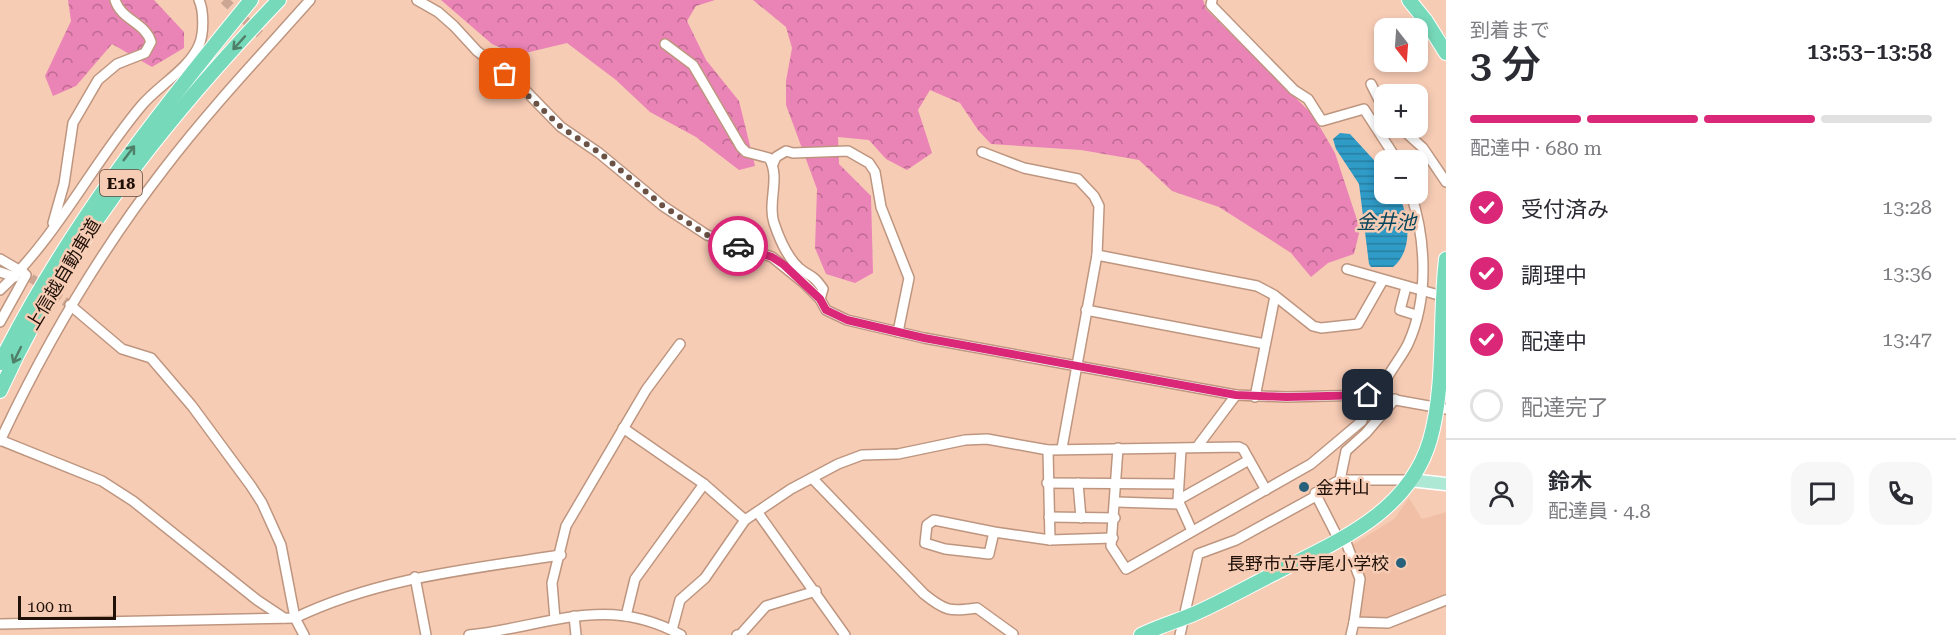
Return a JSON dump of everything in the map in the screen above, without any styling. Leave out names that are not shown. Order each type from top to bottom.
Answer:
[{"type":"highway","name":"上信越自動車道","points":[[0,363],[32,302],[90,207],[173,96],[251,0]]},
{"type":"highway","name":"上信越自動車道","points":[[0,391],[42,308],[98,215],[184,104],[279,0]]},
{"type":"highway","points":[[1409,0],[1426,21],[1446,53]]},
{"type":"highway","points":[[1141,635],[1185,617],[1342,539],[1388,508],[1410,480],[1430,440],[1441,408],[1444,312],[1442,296],[1446,259]]},
{"type":"main road","points":[[1410,480],[1446,484]]},
{"type":"street","points":[[50,234],[64,184],[73,123],[98,80],[117,64],[145,53],[151,42],[149,36],[117,7],[115,0]]},
{"type":"street","points":[[0,322],[23,275],[85,181],[142,105],[188,61],[200,44],[202,25],[199,0]]},
{"type":"street","points":[[284,618],[257,600],[133,501],[102,481],[0,440],[70,305],[164,169],[310,0]]},
{"type":"street","points":[[417,0],[438,12],[454,26],[477,51],[516,81],[561,127],[600,153],[663,206],[707,235],[772,257],[784,265],[820,299],[826,310],[847,320],[898,332],[1236,395],[1255,397],[1368,395],[1441,408]]},
{"type":"street","points":[[1212,0],[1211,5],[1294,90],[1308,99],[1322,121],[1364,109],[1391,150]]},
{"type":"street","points":[[263,37],[271,44]]},
{"type":"street","points":[[665,44],[693,65],[741,147],[746,152],[769,158],[773,164]]},
{"type":"street","points":[[1371,84],[1374,90]]},
{"type":"street","points":[[1412,138],[1423,148],[1446,182]]},
{"type":"street","points":[[820,299],[822,289],[813,275],[799,268],[784,248],[773,220],[773,164],[776,156],[786,151],[848,152],[869,164],[875,172],[881,207],[909,278],[898,332]]},
{"type":"street","points":[[982,152],[1024,168],[1078,179],[1094,196],[1100,216],[1097,255],[1062,448]]},
{"type":"street","points":[[1379,396],[1384,383],[1409,341],[1416,315],[1423,248],[1420,223],[1414,204]]},
{"type":"street","points":[[1097,255],[1257,286],[1275,296],[1313,326],[1321,328],[1352,326],[1361,320],[1383,280]]},
{"type":"street","points":[[0,259],[23,275]]},
{"type":"street","points":[[1347,269],[1442,296]]},
{"type":"street","points":[[0,272],[23,275]]},
{"type":"street","points":[[0,290],[23,275]]},
{"type":"street","points":[[1406,287],[1400,310],[1416,315]]},
{"type":"street","points":[[1255,397],[1275,296]]},
{"type":"street","points":[[70,305],[122,349],[151,358],[192,406],[251,486],[262,503],[281,546],[294,618],[304,635]]},
{"type":"street","points":[[1086,310],[1265,344]]},
{"type":"street","points":[[555,619],[552,583],[561,555],[566,526],[623,428],[680,344]]},
{"type":"street","points":[[1197,447],[1236,395]]},
{"type":"street","points":[[1118,448],[1115,518],[1111,546],[1126,569],[1311,464],[1365,418],[1368,395]]},
{"type":"street","points":[[1340,480],[1346,451],[1366,433],[1395,399]]},
{"type":"street","points":[[623,428],[704,484],[745,520]]},
{"type":"street","points":[[672,630],[680,600],[705,578],[745,520],[791,489],[838,464],[862,456],[897,454],[965,440],[987,439],[1048,450],[1118,448],[1181,450],[1197,447],[1210,449],[1239,447],[1266,490]]},
{"type":"street","points":[[1048,450],[1050,540]]},
{"type":"street","points":[[1181,450],[1179,502],[1192,531]]},
{"type":"street","points":[[1116,502],[1179,502],[1249,460]]},
{"type":"street","points":[[812,478],[932,600],[952,612],[977,608],[1013,634]]},
{"type":"street","points":[[1180,635],[1198,554],[1236,540],[1316,496],[1315,493],[1340,480],[1410,480]]},
{"type":"street","points":[[1047,483],[1178,484]]},
{"type":"street","points":[[1078,483],[1081,518]]},
{"type":"street","points":[[626,616],[635,579],[704,484]]},
{"type":"street","points":[[1316,496],[1342,539],[1360,579],[1352,635]]},
{"type":"street","points":[[758,513],[816,591],[845,635]]},
{"type":"street","points":[[1049,517],[1115,518]]},
{"type":"street","points":[[994,532],[989,554],[945,549],[925,543],[927,525],[934,520],[1050,540],[1113,538]]},
{"type":"street","points":[[0,624],[294,618],[333,599],[415,577],[561,555]]},
{"type":"street","points":[[415,577],[426,635]]},
{"type":"street","points":[[737,635],[741,634],[766,606],[816,591]]},
{"type":"street","points":[[1354,622],[1388,623],[1446,600]]},
{"type":"street","points":[[469,635],[497,634],[555,619],[605,612],[626,616],[681,635]]},
{"type":"street","points":[[574,616],[576,635]]},
{"type":"street","points":[[534,624],[537,635]]},
{"type":"shaded area","name":"長野市立寺尾小学校","points":[[1409,498],[1422,519],[1446,512],[1446,597],[1388,621],[1358,620],[1363,578],[1349,547],[1394,519]]},
{"type":"green space","points":[[68,0],[154,0],[184,32],[184,48],[152,67],[112,44],[76,86],[53,96],[45,76],[71,21]]},
{"type":"green space","points":[[441,0],[715,0],[696,6],[687,21],[706,60],[739,101],[755,166],[739,170],[696,137],[650,112],[616,80],[567,43],[517,55],[492,44]]},
{"type":"green space","points":[[753,0],[1203,0],[1206,9],[1313,115],[1335,153],[1360,229],[1354,254],[1328,263],[1311,277],[1291,253],[1219,207],[1172,191],[1139,160],[1081,150],[991,144],[978,130],[960,103],[930,90],[918,110],[932,153],[907,170],[886,159],[869,140],[838,137],[839,164],[871,196],[873,273],[855,283],[826,274],[815,248],[817,189],[786,105],[786,81],[792,48],[786,27]]},
{"type":"water","name":"金井池","points":[[1340,133],[1350,134],[1374,160],[1374,204],[1403,204],[1407,222],[1407,242],[1400,260],[1393,267],[1371,267],[1369,264],[1359,184],[1336,149],[1333,139]]},
{"type":"tunnel","points":[[224,0],[263,37]]},
{"type":"tunnel","points":[[31,278],[70,305]]},
{"type":"way so far","points":[[505,74],[516,81],[561,127],[600,153],[663,206],[707,235],[738,246]]},
{"type":"place","name":"金井山","points":[[1304,487]]},
{"type":"place","name":"長野市立寺尾小学校","points":[[1401,563]]},
{"type":"route","points":[[738,246],[772,257],[784,265],[820,299],[826,310],[847,320],[924,338],[1236,395],[1255,397],[1368,395]]}]
